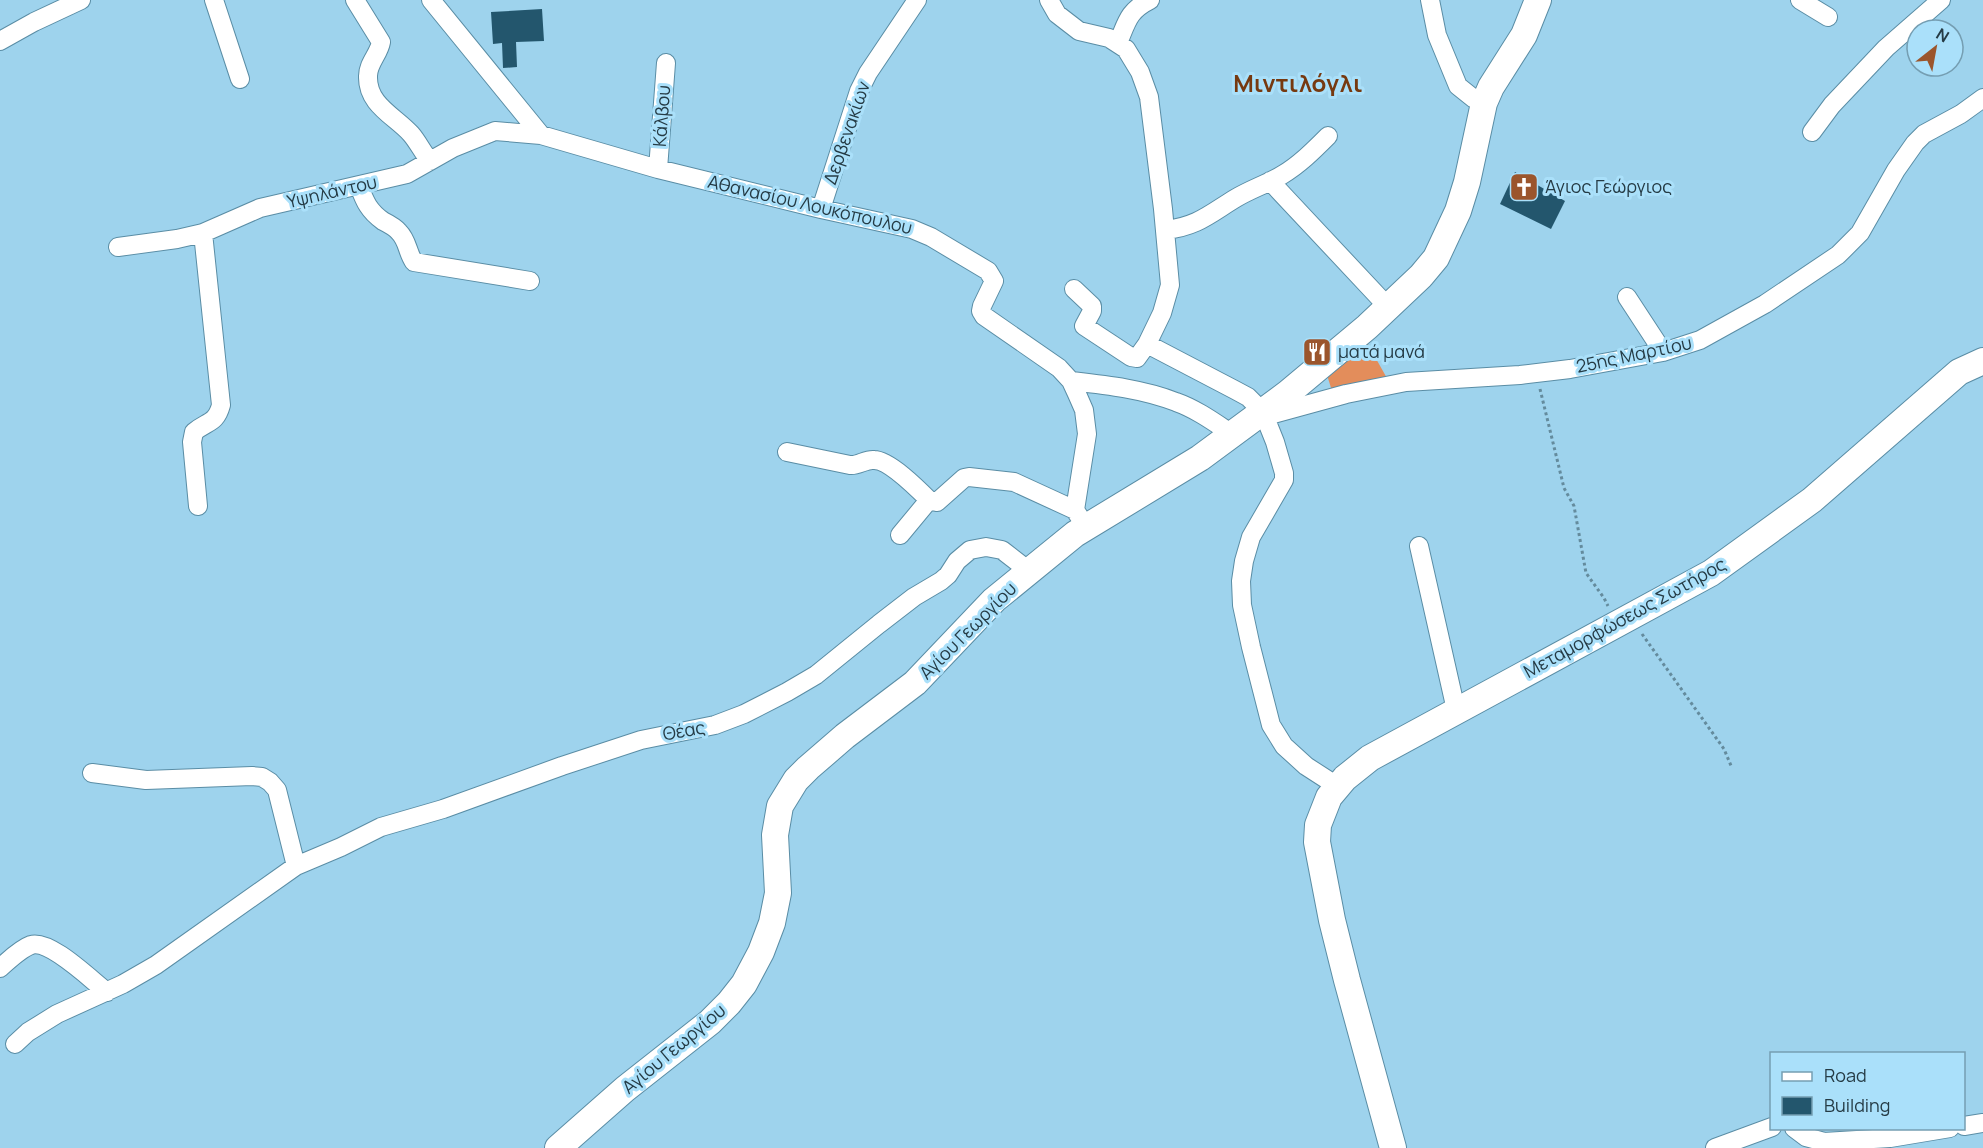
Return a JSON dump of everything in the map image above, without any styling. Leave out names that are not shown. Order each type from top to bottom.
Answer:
[{"type":"street","points":[[0,41],[81,0]]},
{"type":"street","points":[[214,0],[240,79]]},
{"type":"street","points":[[355,0],[381,42],[367,74],[368,84],[376,103],[411,134],[430,161]]},
{"type":"street","points":[[431,0],[541,135]]},
{"type":"street","name":"Δερβενακίων","points":[[821,209],[859,91],[868,73],[916,0]]},
{"type":"street","points":[[1048,0],[1057,14],[1079,31],[1108,38],[1126,49],[1140,72],[1149,97],[1170,285],[1162,313],[1148,344],[1137,358],[1131,357],[1084,326],[1092,311],[1092,306],[1074,289]]},
{"type":"street","points":[[1118,43],[1126,20],[1132,12],[1150,0]]},
{"type":"street","points":[[1430,0],[1437,35],[1458,86],[1473,98],[1484,103]]},
{"type":"street","name":"Αγίου Γεωργίου","points":[[558,1148],[625,1089],[710,1022],[744,984],[761,952],[772,923],[778,893],[776,825],[780,806],[796,780],[844,736],[915,683],[994,600],[1029,572],[1081,518],[1200,458],[1318,370],[1389,308],[1421,276],[1436,258],[1458,211],[1467,182],[1484,103],[1491,87],[1524,35],[1538,0]]},
{"type":"street","points":[[1800,0],[1828,16]]},
{"type":"street","points":[[1812,132],[1832,105],[1886,48],[1934,3]]},
{"type":"street","name":"Κάλβου","points":[[658,169],[666,63]]},
{"type":"street","name":"25ης Μαρτίου","points":[[1263,412],[1273,414],[1346,394],[1406,382],[1536,373],[1664,352],[1714,334],[1765,304],[1838,255],[1860,233],[1896,170],[1915,143],[1924,134],[1961,114],[1983,98]]},
{"type":"street","name":"Υψηλάντου","points":[[118,247],[203,233],[260,208],[407,174],[453,148],[495,131],[541,135]]},
{"type":"street","name":"Αθανασίου Λουκόπουλου","points":[[541,135],[658,169],[912,229],[931,237],[988,271],[994,281],[982,306],[981,311],[984,316],[1059,368],[1071,381]]},
{"type":"street","points":[[1165,230],[1185,228],[1270,181],[1305,159],[1328,136]]},
{"type":"street","points":[[1270,181],[1389,308]]},
{"type":"street","points":[[359,186],[365,204],[373,213],[398,230],[406,241],[409,255],[414,262],[530,281]]},
{"type":"street","points":[[198,506],[192,442],[194,432],[218,416],[221,405],[203,233]]},
{"type":"street","points":[[1627,297],[1664,352]]},
{"type":"street","points":[[1148,344],[1248,397],[1263,412],[1275,442],[1284,480],[1251,537],[1241,581],[1242,605],[1271,725],[1291,753],[1306,766],[1337,786]]},
{"type":"street","name":"Μεταμορφώσεως Σωτήρος","points":[[1393,1148],[1332,920],[1317,842],[1318,825],[1322,812],[1337,786],[1353,770],[1370,758],[1711,573],[1748,548],[1828,486],[1942,385],[1959,372],[1983,361]]},
{"type":"street","points":[[1071,381],[1112,386],[1174,401],[1232,434]]},
{"type":"street","points":[[787,452],[850,465],[873,459],[884,463],[929,500],[937,502],[964,478],[1014,482],[1081,518],[1087,434],[1084,410],[1071,381]]},
{"type":"street","points":[[900,535],[929,500]]},
{"type":"street","points":[[1419,546],[1456,710]]},
{"type":"street","name":"Θέας","points":[[15,1044],[28,1032],[57,1014],[107,992],[156,965],[230,910],[296,866],[381,827],[443,809],[641,740],[715,725],[744,714],[816,675],[914,597],[941,581],[957,561],[970,550],[986,547],[1002,550],[1029,572]]},
{"type":"street","points":[[92,773],[146,780],[235,775],[262,777],[277,790],[287,838],[296,866]]},
{"type":"street","points":[[0,968],[32,945],[43,944],[107,992]]},
{"type":"street","points":[[1965,1126],[1983,1124]]},
{"type":"street","points":[[1715,1148],[1770,1128]]},
{"type":"street","points":[[1797,1130],[1806,1137],[1824,1142],[1890,1138],[1938,1130]]},
{"type":"path","points":[[1536,373],[1564,488],[1574,506],[1586,573],[1724,749],[1732,768]]},
{"type":"shaded area","points":[[1365,339],[1388,380],[1333,394],[1326,372]]},
{"type":"building","points":[[542,9],[544,41],[516,42],[517,67],[503,68],[502,43],[493,44],[491,12]]},
{"type":"building","name":"Άγιος Γεώργιος","points":[[1515,172],[1565,201],[1551,229],[1500,204]]},
{"type":"place","name":"Άγιος Γεώργιος","points":[[1524,187]]},
{"type":"place","name":"ματά μανά","points":[[1317,352]]},
{"type":"district","name":"Μιντιλόγλι","points":[[1298,84]]}]
